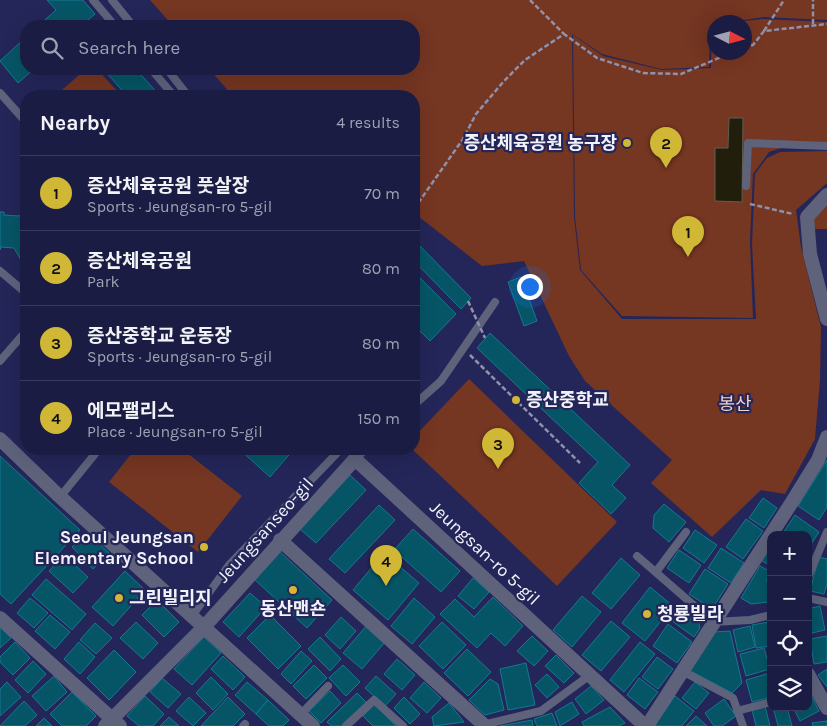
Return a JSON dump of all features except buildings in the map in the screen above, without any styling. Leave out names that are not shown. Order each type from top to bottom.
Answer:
[{"type":"street","points":[[827,195],[807,217],[810,254],[827,320]]},
{"type":"street","name":"Jeungsan-ro 5-gil","points":[[355,459],[646,726],[813,468],[827,437]]},
{"type":"street","points":[[0,438],[60,497],[204,627],[305,722]]},
{"type":"street","name":"Jeungsanseo-gil","points":[[113,724],[204,627],[280,540],[355,459]]},
{"type":"street","points":[[280,540],[482,726]]},
{"type":"street","points":[[0,618],[113,724]]},
{"type":"street","points":[[812,681],[827,708]]},
{"type":"lane","points":[[93,0],[110,20]]},
{"type":"lane","points":[[112,0],[128,20]]},
{"type":"lane","points":[[156,75],[169,90]]},
{"type":"lane","points":[[171,75],[183,90]]},
{"type":"lane","points":[[0,93],[20,115]]},
{"type":"lane","points":[[746,186],[748,144],[827,146]]},
{"type":"lane","points":[[0,271],[20,288]]},
{"type":"lane","points":[[420,400],[441,381],[462,347],[495,302]]},
{"type":"lane","points":[[0,362],[20,338]]},
{"type":"lane","points":[[60,497],[94,455]]},
{"type":"lane","points":[[192,616],[229,565],[335,455]]},
{"type":"lane","points":[[355,459],[359,455]]},
{"type":"lane","points":[[656,572],[686,532]]},
{"type":"lane","points":[[808,576],[827,532]]},
{"type":"lane","points":[[637,556],[713,622],[750,620],[767,616]]},
{"type":"lane","points":[[812,599],[827,602]]},
{"type":"lane","points":[[682,672],[733,698],[743,726]]},
{"type":"lane","points":[[482,726],[541,711],[590,675]]},
{"type":"lane","points":[[305,722],[328,686]]},
{"type":"lane","points":[[346,726],[374,700],[403,726]]},
{"type":"lane","points":[[737,711],[767,703]]},
{"type":"path","points":[[530,0],[564,34],[597,58],[643,73],[681,74],[714,60]]},
{"type":"path","points":[[752,44],[764,31],[784,0]]},
{"type":"path","points":[[812,24],[813,0]]},
{"type":"path","points":[[764,31],[812,24],[827,24]]},
{"type":"path","points":[[420,201],[463,140],[476,114],[504,81],[525,60],[564,34]]},
{"type":"path","points":[[750,204],[807,217]]},
{"type":"path","points":[[468,301],[485,338]]},
{"type":"path","points":[[462,347],[580,463]]},
{"type":"green space","name":"봉산","points":[[150,0],[827,0],[827,20],[764,17],[752,19],[752,15],[707,15],[707,60],[709,60],[709,67],[661,69],[602,54],[572,34],[574,217],[580,270],[622,319],[756,319],[752,244],[755,174],[767,158],[780,152],[827,151],[827,183],[796,210],[801,247],[821,327],[820,380],[815,439],[785,494],[761,490],[712,537],[651,483],[672,460],[585,381],[569,356],[524,261],[482,266],[420,218],[420,90],[228,90],[214,75],[420,75],[420,20],[168,20]]},
{"type":"green space","points":[[752,20],[827,22],[827,148],[781,148],[769,152],[753,174],[750,241],[753,318],[622,316],[581,270],[575,217],[573,35],[603,56],[662,70],[711,68],[711,60],[752,60]]},
{"type":"green space","points":[[79,75],[102,75],[116,90],[62,90]]},
{"type":"green space","points":[[827,200],[827,229],[815,229],[813,218]]},
{"type":"green space","points":[[469,379],[617,522],[557,586],[418,455],[420,455],[420,431]]},
{"type":"green space","points":[[130,455],[190,455],[242,496],[198,552],[109,482]]},
{"type":"shaded area","points":[[729,118],[743,118],[742,202],[715,201],[715,148],[728,148]]},
{"type":"place","name":"증산체육공원 농구장","points":[[627,143]]},
{"type":"place","name":"증산체육공원","points":[[666,168]]},
{"type":"place","name":"증산체육공원 풋살장","points":[[688,257]]},
{"type":"place","name":"증산중학교","points":[[516,400]]},
{"type":"place","name":"증산중학교 운동장","points":[[498,469]]},
{"type":"place","name":"Seoul Jeungsan Elementary School","points":[[204,547]]},
{"type":"place","name":"에모팰리스","points":[[386,586]]},
{"type":"place","name":"동산맨숀","points":[[293,590]]},
{"type":"place","name":"그린빌리지","points":[[119,598]]},
{"type":"place","name":"청룡빌라","points":[[647,614]]}]
